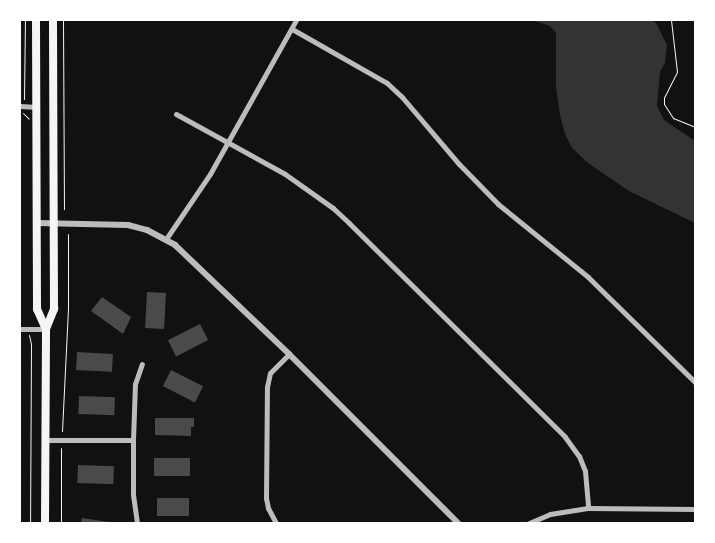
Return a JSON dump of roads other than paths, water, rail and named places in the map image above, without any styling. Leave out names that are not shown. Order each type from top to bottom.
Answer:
[{"type":"main road","points":[[36,20],[37,309],[46,329]]},
{"type":"main road","points":[[45,523],[46,329],[54,308],[53,20]]},
{"type":"street","points":[[166,239],[195,199],[296,20]]},
{"type":"street","points":[[292,29],[387,83],[402,97],[459,164],[498,204],[588,278],[695,382]]},
{"type":"street","points":[[20,106],[37,107]]},
{"type":"street","points":[[176,114],[285,174],[333,208],[565,437],[580,456],[585,471],[588,508]]},
{"type":"street","points":[[37,223],[128,226],[147,230],[166,239],[197,265],[289,354],[458,523]]},
{"type":"street","points":[[20,329],[46,329]]},
{"type":"street","points":[[276,523],[271,517],[266,498],[267,387],[270,373],[289,354]]},
{"type":"street","points":[[137,523],[134,493],[133,440],[135,384],[142,364]]},
{"type":"street","points":[[46,440],[133,440]]},
{"type":"street","points":[[529,523],[550,514],[588,508],[695,509]]}]
